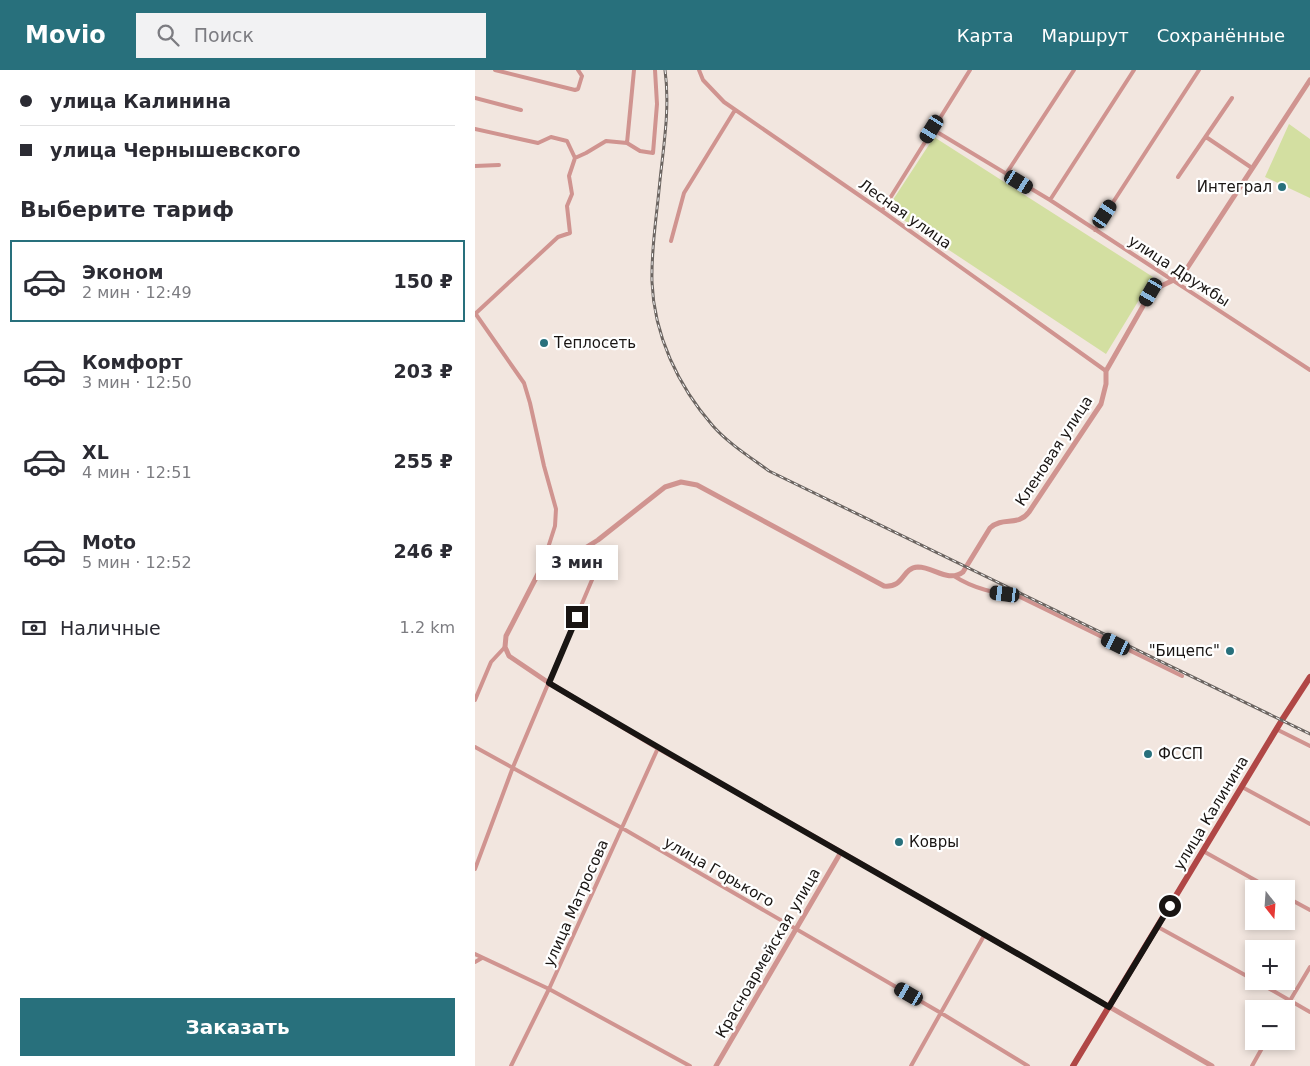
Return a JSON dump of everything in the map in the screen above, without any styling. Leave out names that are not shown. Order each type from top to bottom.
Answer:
[{"type":"main road","name":"улица Калинина","points":[[1073,1066],[1276,729],[1310,677]]},
{"type":"street","points":[[495,70],[575,90],[578,89],[582,76],[578,70]]},
{"type":"street","points":[[627,144],[634,70]]},
{"type":"street","points":[[575,158],[606,141],[627,144],[639,151],[653,153],[657,104],[655,70]]},
{"type":"street","name":"Лесная улица","points":[[699,70],[703,80],[724,102],[882,211],[1106,371]]},
{"type":"street","points":[[882,211],[969,70]]},
{"type":"street","points":[[1006,174],[1074,70]]},
{"type":"street","points":[[1050,200],[1134,70]]},
{"type":"street","points":[[1095,230],[1199,70]]},
{"type":"street","points":[[1174,281],[1182,276],[1310,80]]},
{"type":"street","points":[[475,98],[521,110]]},
{"type":"street","points":[[1178,177],[1232,98]]},
{"type":"street","points":[[671,242],[684,193],[735,110]]},
{"type":"street","points":[[475,129],[539,143],[551,137],[567,141],[575,158],[569,176],[572,194],[567,206],[570,233],[558,237],[475,313],[524,383],[530,403],[544,466],[557,509],[555,526],[546,554],[544,568]]},
{"type":"street","name":"улица Дружбы","points":[[932,129],[1050,200],[1310,370]]},
{"type":"street","points":[[1206,137],[1252,168]]},
{"type":"street","points":[[475,166],[499,165]]},
{"type":"street","name":"Кленовая улица","points":[[954,576],[963,572],[995,523],[1019,521],[1029,512],[1101,404],[1106,384],[1106,371],[1151,292],[1164,284],[1174,281]]},
{"type":"street","points":[[1182,676],[1018,596],[992,593],[966,584],[954,576],[916,567],[909,570],[897,585],[892,587],[884,586],[697,485],[681,482],[665,487],[586,548],[539,572],[506,636],[505,647],[509,656],[549,683],[658,748],[985,934],[1211,1066]]},
{"type":"street","points":[[475,869],[513,767],[597,568],[586,548]]},
{"type":"street","points":[[475,700],[491,662],[505,647]]},
{"type":"street","points":[[1276,729],[1310,746]]},
{"type":"street","name":"улица Горького","points":[[475,747],[622,828],[941,1013],[1028,1066]]},
{"type":"street","name":"улица Матросова","points":[[511,1066],[549,989],[658,748]]},
{"type":"street","points":[[1242,787],[1310,824]]},
{"type":"street","points":[[1203,851],[1255,880]]},
{"type":"street","name":"Красноармейская улица","points":[[716,1066],[841,852]]},
{"type":"street","points":[[1295,902],[1310,910]]},
{"type":"street","points":[[1158,927],[1245,975]]},
{"type":"street","points":[[911,1066],[985,934]]},
{"type":"street","points":[[475,954],[549,989],[690,1066]]},
{"type":"street","points":[[475,962],[482,958]]},
{"type":"street","points":[[1272,990],[1290,1000],[1310,967]]},
{"type":"street","points":[[1295,1003],[1310,1012]]},
{"type":"street","points":[[1252,1066],[1261,1050]]},
{"type":"green space","points":[[1289,124],[1310,139],[1310,198],[1265,177]]},
{"type":"green space","points":[[934,137],[1153,277],[1106,354],[887,209]]},
{"type":"railway","points":[[665,70],[667,111],[652,256],[654,302],[657,321],[670,359],[700,411],[719,433],[769,471],[1310,734]]},
{"type":"place","name":"Интеграл","points":[[1282,187]]},
{"type":"place","name":"Теплосеть","points":[[544,343]]},
{"type":"place","name":"\"Бицепс\"","points":[[1230,651]]},
{"type":"place","name":"ФССП","points":[[1148,754]]},
{"type":"place","name":"Ковры","points":[[899,842]]},
{"type":"route","points":[[577,617],[549,683],[658,748],[1109,1007],[1170,906]]}]
